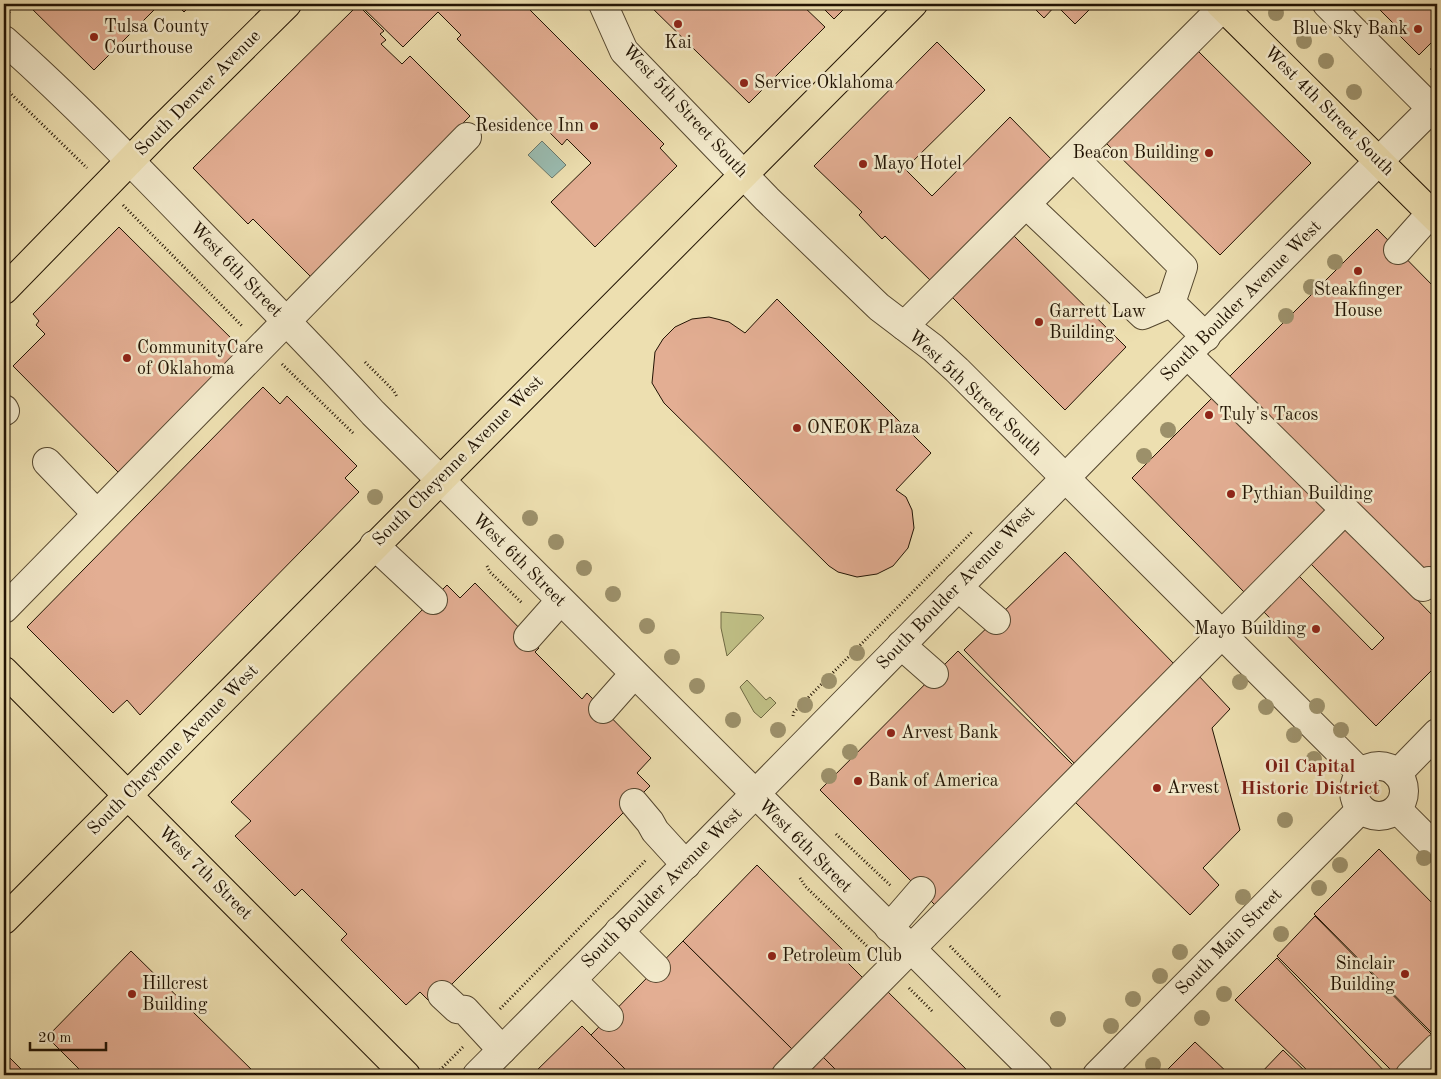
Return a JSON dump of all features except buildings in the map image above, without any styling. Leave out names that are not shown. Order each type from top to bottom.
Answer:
[{"type":"main road","name":"South Denver Avenue","points":[[4,290],[287,4]]},
{"type":"main road","name":"South Cheyenne Avenue West","points":[[4,920],[439,479],[913,4]]},
{"type":"main road","name":"West 4th Street South","points":[[1223,5],[1434,216]]},
{"type":"main road","name":"West 7th Street","points":[[4,671],[406,1075]]},
{"type":"street","name":"West 5th Street South","points":[[603,4],[624,51],[744,175],[841,272],[879,307],[957,370],[1361,773]]},
{"type":"street","points":[[1327,4],[1434,106]]},
{"type":"street","points":[[904,326],[1074,158],[1223,5]]},
{"type":"street","name":"West 6th Street","points":[[4,40],[130,161],[287,321],[373,413],[754,795],[1038,1075]]},
{"type":"street","name":"South Boulder Avenue West","points":[[477,1075],[686,865],[1064,477],[1197,346],[1434,106]]},
{"type":"street","points":[[4,609],[467,138]]},
{"type":"street","points":[[1027,205],[1143,315],[1171,303],[1183,268],[1074,158]]},
{"type":"street","points":[[1398,250],[1434,216]]},
{"type":"street","points":[[1171,303],[1197,346],[1423,587],[1429,581]]},
{"type":"street","points":[[47,462],[97,514]]},
{"type":"street","points":[[786,1075],[1338,518]]},
{"type":"street","points":[[374,545],[433,600]]},
{"type":"street","points":[[958,587],[996,620]]},
{"type":"street","points":[[528,636],[560,601]]},
{"type":"street","points":[[901,645],[934,674]]},
{"type":"street","points":[[603,710],[634,674]]},
{"type":"street","points":[[1398,774],[1437,733]]},
{"type":"street","points":[[1379,766],[1388,767],[1398,774],[1404,784],[1404,792],[1403,800],[1397,809],[1386,816],[1378,816],[1361,809],[1356,802],[1354,792],[1355,784],[1361,773],[1368,768],[1379,766]]},
{"type":"street","points":[[634,802],[667,845],[686,865]]},
{"type":"street","name":"South Main Street","points":[[1097,1075],[1361,809]]},
{"type":"street","points":[[1397,809],[1437,849]]},
{"type":"street","points":[[889,928],[921,892]]},
{"type":"street","points":[[619,931],[656,968]]},
{"type":"street","points":[[572,980],[609,1017]]},
{"type":"street","points":[[442,995],[457,1009],[465,1010],[502,1050]]},
{"type":"street","points":[[1410,1075],[1437,1048]]},
{"type":"path","points":[[4,87],[106,187]]},
{"type":"path","name":"South Boulder Avenue West","points":[[435,1075],[652,854],[667,845]]},
{"type":"green space","points":[[721,612],[761,615],[764,618],[727,656],[721,628]]},
{"type":"green space","points":[[747,680],[766,700],[770,697],[776,703],[761,718],[754,712],[740,687]]},
{"type":"water","points":[[542,141],[566,165],[552,178],[528,155]]},
{"type":"place","name":"Kai","points":[[678,24]]},
{"type":"place","name":"Blue Sky Bank","points":[[1418,29]]},
{"type":"place","name":"Tulsa County Courthouse","points":[[94,37]]},
{"type":"place","name":"Service Oklahoma","points":[[744,83]]},
{"type":"place","name":"Residence Inn","points":[[594,126]]},
{"type":"place","name":"Beacon Building","points":[[1209,153]]},
{"type":"place","name":"Mayo Hotel","points":[[863,164]]},
{"type":"place","name":"Steakfinger House","points":[[1358,271]]},
{"type":"place","name":"Garrett Law Building","points":[[1039,322]]},
{"type":"place","name":"CommunityCare of Oklahoma","points":[[127,358]]},
{"type":"place","name":"Tuly's Tacos","points":[[1209,415]]},
{"type":"place","name":"ONEOK Plaza","points":[[797,428]]},
{"type":"place","name":"Pythian Building","points":[[1231,494]]},
{"type":"place","name":"Mayo Building","points":[[1316,629]]},
{"type":"place","name":"Arvest Bank","points":[[891,733]]},
{"type":"place","name":"Bank of America","points":[[858,781]]},
{"type":"place","name":"Arvest","points":[[1157,788]]},
{"type":"place","name":"Petroleum Club","points":[[772,956]]},
{"type":"place","name":"Sinclair Building","points":[[1405,974]]},
{"type":"place","name":"Hillcrest Building","points":[[132,994]]},
{"type":"district","name":"Oil Capital Historic District","points":[[1310,778]]}]
